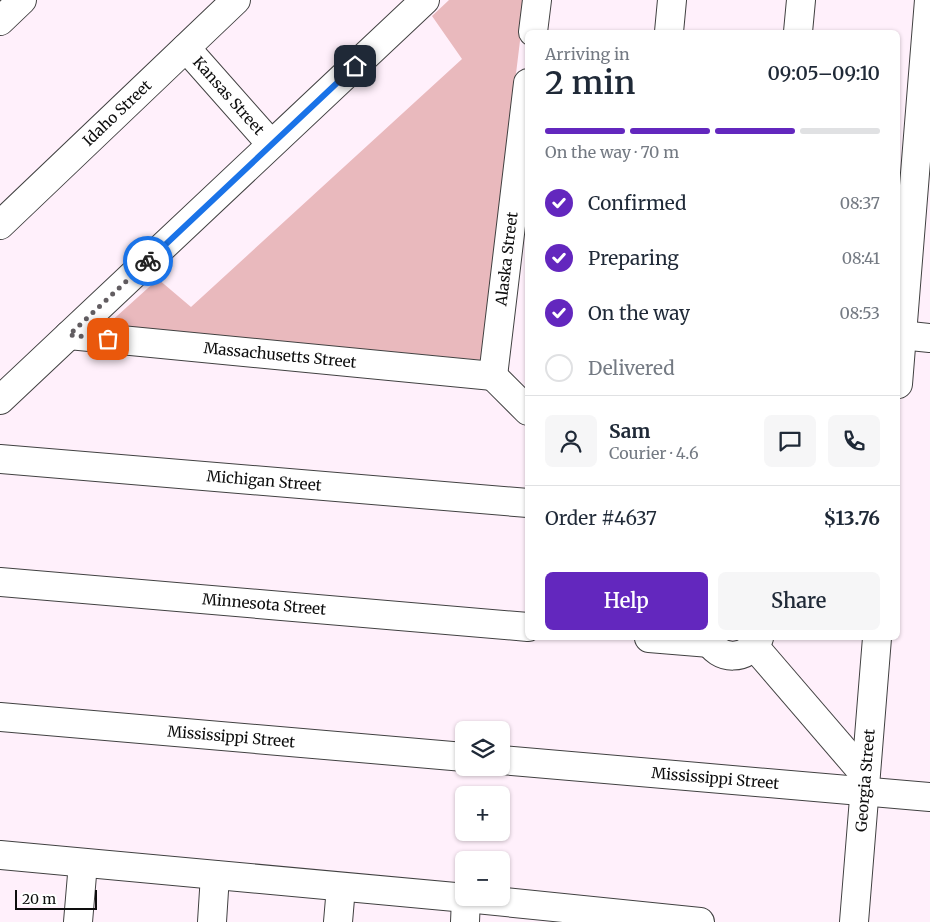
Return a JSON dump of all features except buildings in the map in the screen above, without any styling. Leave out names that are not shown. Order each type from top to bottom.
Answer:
[{"type":"street","points":[[0,21],[22,0]]},
{"type":"street","name":"Idaho Street","points":[[0,225],[236,0]]},
{"type":"street","points":[[0,400],[425,0]]},
{"type":"street","points":[[533,30],[537,0]]},
{"type":"street","points":[[669,30],[672,0]]},
{"type":"street","points":[[798,30],[800,0]]},
{"type":"street","points":[[900,360],[902,335],[921,216],[929,0]]},
{"type":"street","name":"Kansas Street","points":[[186,48],[271,144]]},
{"type":"street","name":"Alaska Street","points":[[493,376],[525,107]]},
{"type":"street","name":"Massachusetts Street","points":[[69,335],[493,376]]},
{"type":"street","points":[[902,335],[930,338]]},
{"type":"street","points":[[493,376],[525,408]]},
{"type":"street","name":"Michigan Street","points":[[0,459],[525,503]]},
{"type":"street","name":"Minnesota Street","points":[[0,582],[525,627]]},
{"type":"street","points":[[708,640],[715,649],[731,655],[747,652],[756,642],[865,783]]},
{"type":"street","name":"Georgia Street","points":[[854,922],[877,640]]},
{"type":"street","name":"Mississippi Street","points":[[0,718],[455,756]]},
{"type":"street","name":"Mississippi Street","points":[[510,761],[865,783],[930,797]]},
{"type":"street","points":[[0,855],[455,897]]},
{"type":"street","points":[[78,922],[82,863]]},
{"type":"street","points":[[212,922],[216,875]]},
{"type":"street","points":[[338,922],[341,887]]},
{"type":"street","points":[[510,903],[700,922]]},
{"type":"street","points":[[465,922],[466,906]]},
{"type":"shaded area","points":[[449,0],[525,0],[481,360],[107,325],[158,279],[191,307],[462,59],[432,16]]},
{"type":"way so far","points":[[108,339],[69,335],[148,261]]},
{"type":"route","points":[[148,261],[355,66]]}]
